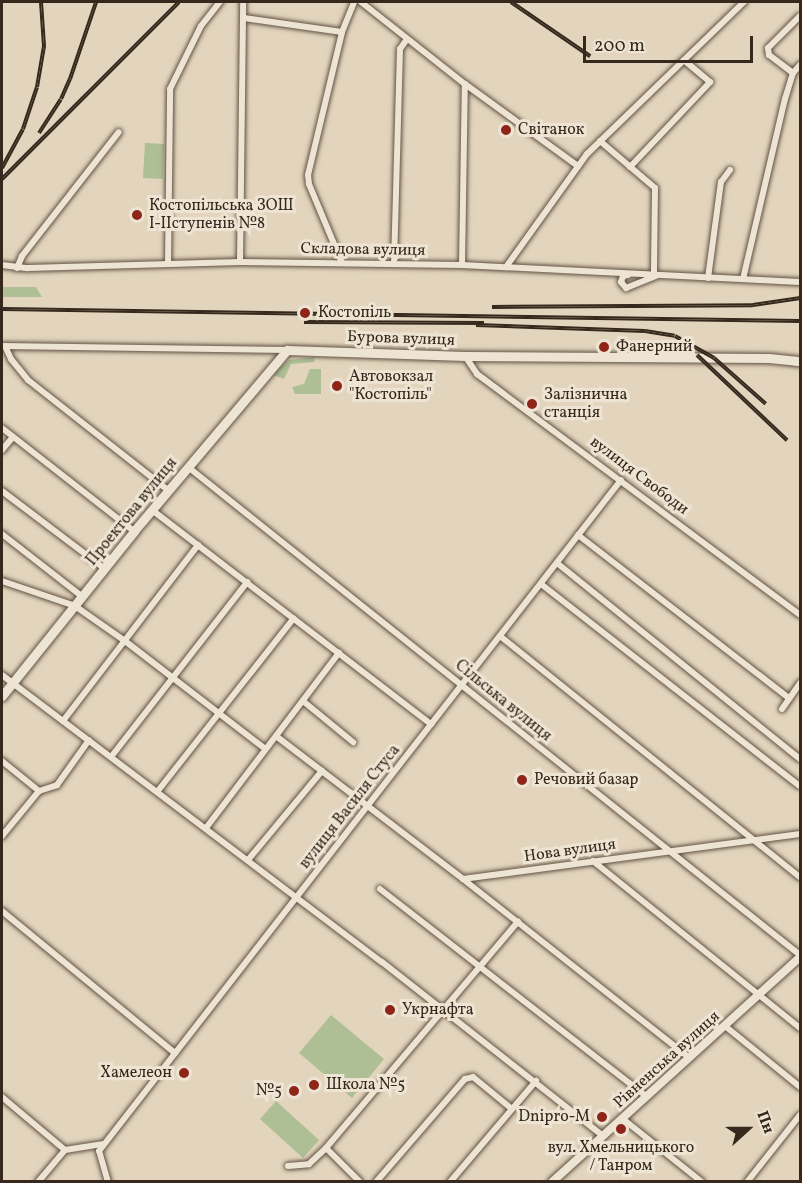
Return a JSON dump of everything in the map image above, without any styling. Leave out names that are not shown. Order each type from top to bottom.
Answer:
[{"type":"main road","name":"Бурова вулиця","points":[[287,350],[465,356],[769,358],[801,361]]},
{"type":"main road","name":"Проектова вулиця","points":[[2,696],[134,531],[287,350]]},
{"type":"street","points":[[168,264],[170,88],[201,26],[220,2]]},
{"type":"street","points":[[240,262],[243,2]]},
{"type":"street","points":[[342,263],[308,176],[342,32],[354,2]]},
{"type":"street","points":[[361,2],[465,84],[578,166]]},
{"type":"street","points":[[506,267],[578,166],[600,141],[744,2]]},
{"type":"street","points":[[793,73],[769,55],[768,48],[801,16]]},
{"type":"street","points":[[244,18],[342,32]]},
{"type":"street","points":[[394,264],[400,49],[407,39]]},
{"type":"street","points":[[630,167],[710,82],[684,60]]},
{"type":"street","points":[[743,279],[785,99],[793,73],[801,65]]},
{"type":"street","points":[[462,265],[465,84]]},
{"type":"street","points":[[17,268],[22,256],[118,132]]},
{"type":"street","points":[[600,141],[655,188],[657,195],[657,275],[630,288],[622,286],[621,278],[633,274]]},
{"type":"street","points":[[708,278],[721,182],[730,170]]},
{"type":"street","name":"Складова вулиця","points":[[2,265],[17,268],[240,262],[462,265],[801,282]]},
{"type":"street","points":[[3,346],[28,380],[169,491]]},
{"type":"street","name":"Бурова вулиця","points":[[3,346],[287,350]]},
{"type":"street","name":"вулиця Свободи","points":[[465,356],[477,374],[801,615]]},
{"type":"street","points":[[2,428],[134,531]]},
{"type":"street","points":[[2,450],[13,438]]},
{"type":"street","name":"Сільська вулиця","points":[[188,467],[801,956]]},
{"type":"street","name":"вулиця Василя Стуса","points":[[108,1182],[99,1150],[621,480]]},
{"type":"street","points":[[2,491],[105,569]]},
{"type":"street","points":[[152,510],[431,724]]},
{"type":"street","points":[[2,534],[83,597]]},
{"type":"street","points":[[578,535],[789,698]]},
{"type":"street","points":[[63,721],[198,545]]},
{"type":"street","points":[[556,563],[801,759]]},
{"type":"street","points":[[2,581],[75,606],[125,641],[266,750]]},
{"type":"street","points":[[111,757],[247,582]]},
{"type":"street","points":[[541,584],[801,786]]},
{"type":"street","points":[[157,792],[294,618]]},
{"type":"street","points":[[500,636],[801,877]]},
{"type":"street","points":[[206,828],[339,653]]},
{"type":"street","points":[[2,675],[297,897],[603,1136]]},
{"type":"street","points":[[782,709],[801,683]]},
{"type":"street","points":[[303,701],[352,742]]},
{"type":"street","points":[[276,736],[463,879],[690,1058]]},
{"type":"street","points":[[2,836],[39,791],[57,785],[89,740]]},
{"type":"street","points":[[2,760],[39,791]]},
{"type":"street","points":[[248,860],[322,771]]},
{"type":"street","name":"Нова вулиця","points":[[463,879],[801,834]]},
{"type":"street","points":[[593,861],[801,1028]]},
{"type":"street","points":[[380,889],[481,965],[647,1097]]},
{"type":"street","points":[[2,911],[175,1053]]},
{"type":"street","points":[[288,1166],[309,1164],[326,1148],[518,922]]},
{"type":"street","name":"Рівненська вулиця","points":[[552,1182],[801,956]]},
{"type":"street","points":[[725,1026],[801,1087]]},
{"type":"street","points":[[376,1182],[465,1078],[473,1077],[512,1109]]},
{"type":"street","points":[[450,1182],[536,1082]]},
{"type":"street","points":[[2,1097],[65,1150]]},
{"type":"street","points":[[747,1182],[801,1115]]},
{"type":"street","points":[[622,1119],[702,1182]]},
{"type":"street","points":[[38,1182],[65,1150],[104,1144]]},
{"type":"street","points":[[326,1148],[360,1182]]},
{"type":"green space","points":[[145,143],[164,144],[163,179],[143,178]]},
{"type":"green space","points":[[2,287],[36,287],[42,297],[2,297]]},
{"type":"green space","points":[[315,357],[314,362],[291,364],[284,379],[273,375],[289,360]]},
{"type":"green space","points":[[310,369],[321,369],[321,394],[295,394],[292,387],[304,384]]},
{"type":"green space","points":[[331,1015],[384,1059],[352,1098],[299,1053]]},
{"type":"green space","points":[[276,1101],[319,1140],[303,1158],[260,1119]]},
{"type":"railway","points":[[2,168],[23,129],[37,87],[44,46],[41,2]]},
{"type":"railway","points":[[39,133],[61,99],[70,79],[96,2]]},
{"type":"railway","points":[[2,179],[179,2]]},
{"type":"railway","points":[[511,2],[590,56]]},
{"type":"railway","points":[[492,307],[753,305],[800,298]]},
{"type":"railway","points":[[2,309],[800,321]]},
{"type":"railway","points":[[304,322],[484,323]]},
{"type":"railway","points":[[476,325],[645,331],[675,336],[714,358],[766,404]]},
{"type":"railway","points":[[697,355],[787,440]]},
{"type":"place","name":"Світанок","points":[[506,130]]},
{"type":"place","name":"Костопільська ЗОШ І-ІІступенів №8","points":[[137,215]]},
{"type":"place","name":"Костопіль","points":[[305,313]]},
{"type":"place","name":"Фанерний","points":[[604,347]]},
{"type":"place","name":"Автовокзал \"Костопіль\"","points":[[337,386]]},
{"type":"place","name":"Залізнична станція","points":[[532,404]]},
{"type":"place","name":"Речовий базар","points":[[522,780]]},
{"type":"place","name":"Укрнафта","points":[[390,1010]]},
{"type":"place","name":"Хамелеон","points":[[184,1073]]},
{"type":"place","name":"Школа №5","points":[[314,1085]]},
{"type":"place","name":"№5","points":[[294,1091]]},
{"type":"place","name":"Dnipro-M","points":[[602,1117]]},
{"type":"place","name":"вул. Хмельницького / Танром","points":[[621,1129]]}]
